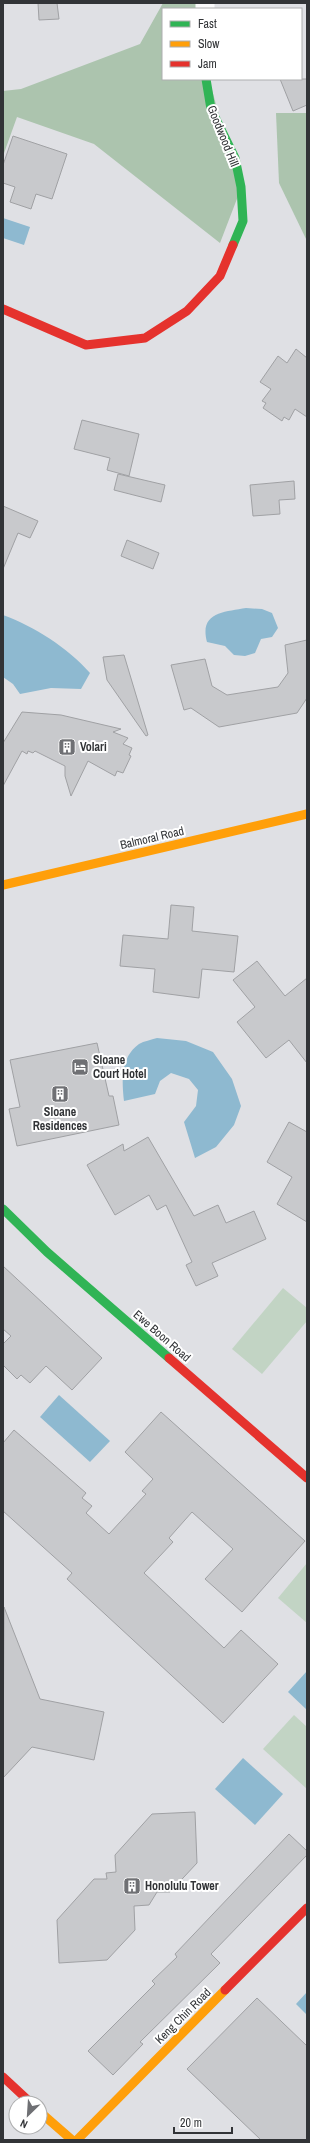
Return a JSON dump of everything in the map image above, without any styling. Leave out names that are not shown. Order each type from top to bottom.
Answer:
[{"type":"main road","name":"Goodwood Hill","points":[[3,309],[86,345],[145,338],[187,311],[220,276],[243,221],[241,187],[235,158],[211,109],[206,80]]},
{"type":"main road","name":"Balmoral Road","points":[[3,886],[307,814]]},
{"type":"main road","name":"Ewe Boon Road","points":[[3,1209],[47,1252],[307,1478]]},
{"type":"main road","name":"Keng Chin Road","points":[[77,2140],[307,1908]]},
{"type":"main road","points":[[3,2077],[22,2095]]},
{"type":"main road","points":[[48,2119],[72,2140]]},
{"type":"green space","points":[[163,3],[202,3],[202,8],[162,8],[162,80],[209,80],[240,191],[220,243],[94,144],[17,117],[3,156],[3,91],[21,89],[140,44]]},
{"type":"green space","points":[[276,113],[307,113],[307,241],[279,183]]},
{"type":"green space","points":[[283,1288],[307,1308],[307,1321],[262,1374],[232,1349]]},
{"type":"green space","points":[[307,1563],[307,1623],[278,1598]]},
{"type":"green space","points":[[294,1715],[307,1727],[307,1789],[263,1749]]},
{"type":"water","points":[[3,218],[30,227],[24,245],[3,238]]},
{"type":"water","points":[[246,608],[262,609],[272,613],[278,628],[272,637],[261,639],[255,653],[245,656],[234,655],[225,646],[207,642],[205,632],[210,619],[215,615]]},
{"type":"water","points":[[3,615],[27,625],[39,632],[61,646],[81,664],[90,673],[81,689],[51,688],[20,694],[13,684],[3,677]]},
{"type":"water","points":[[157,1038],[186,1041],[213,1052],[232,1079],[241,1106],[234,1125],[216,1147],[195,1158],[184,1122],[196,1106],[198,1090],[189,1079],[171,1073],[160,1081],[155,1094],[124,1101],[123,1077],[125,1063],[128,1056],[139,1044]]},
{"type":"water","points":[[59,1395],[110,1441],[90,1462],[40,1417]]},
{"type":"water","points":[[307,1671],[307,1710],[288,1692]]},
{"type":"water","points":[[243,1758],[283,1794],[255,1825],[215,1789]]},
{"type":"water","points":[[307,1992],[307,2015],[296,2004]]},
{"type":"building","points":[[38,3],[57,3],[59,19],[39,20]]},
{"type":"building","points":[[307,79],[307,105],[293,111],[280,80]]},
{"type":"building","points":[[13,136],[67,154],[52,199],[36,194],[31,209],[10,202],[15,187],[3,183],[3,165]]},
{"type":"building","points":[[296,349],[307,358],[307,417],[295,409],[289,420],[284,417],[282,421],[263,408],[266,403],[262,401],[271,389],[260,382],[278,356],[287,363]]},
{"type":"building","points":[[82,420],[139,434],[129,476],[107,470],[110,458],[74,449]]},
{"type":"building","points":[[118,474],[165,485],[161,502],[114,490]]},
{"type":"building","points":[[294,481],[295,499],[279,500],[280,514],[253,516],[250,485]]},
{"type":"building","points":[[3,506],[38,521],[30,538],[18,533],[3,569]]},
{"type":"building","points":[[127,540],[159,553],[153,569],[121,556]]},
{"type":"building","points":[[307,640],[307,698],[297,713],[219,727],[191,708],[184,710],[171,665],[205,659],[212,686],[227,695],[278,687],[288,673],[285,645]]},
{"type":"building","points":[[124,655],[148,735],[146,736],[107,680],[103,657]]},
{"type":"building","name":"Volari","points":[[22,712],[61,715],[121,729],[113,732],[128,738],[123,744],[132,748],[129,755],[131,756],[123,773],[117,771],[115,776],[88,761],[71,796],[65,776],[65,766],[35,751],[33,753],[28,751],[27,754],[22,751],[3,786],[3,743]]},
{"type":"building","points":[[171,905],[194,907],[192,931],[238,936],[234,972],[202,969],[199,998],[153,992],[155,969],[120,966],[123,935],[168,939]]},
{"type":"building","points":[[257,961],[285,996],[307,978],[307,1063],[289,1040],[266,1058],[237,1022],[255,1007],[233,980]]},
{"type":"building","name":"Sloane Residences","points":[[97,1043],[109,1096],[113,1096],[119,1125],[17,1146],[9,1109],[20,1107],[10,1060]]},
{"type":"building","points":[[289,1122],[307,1132],[307,1222],[277,1204],[292,1177],[267,1162]]},
{"type":"building","points":[[148,1137],[194,1216],[218,1205],[226,1223],[254,1211],[266,1239],[212,1263],[218,1276],[196,1286],[186,1265],[192,1262],[166,1205],[157,1210],[149,1195],[115,1215],[87,1165],[123,1144],[124,1151]]},
{"type":"building","points":[[3,1266],[102,1358],[72,1390],[46,1366],[30,1383],[21,1375],[17,1379],[3,1365],[3,1344],[11,1336],[3,1329]]},
{"type":"building","points":[[161,1412],[305,1541],[242,1612],[205,1579],[233,1549],[192,1512],[169,1538],[173,1542],[144,1573],[224,1648],[241,1630],[278,1664],[223,1723],[67,1579],[72,1573],[3,1511],[3,1443],[14,1430],[86,1493],[82,1498],[92,1506],[86,1513],[109,1534],[146,1494],[142,1491],[153,1479],[125,1452]]},
{"type":"building","points":[[4,1607],[40,1699],[104,1712],[94,1760],[32,1747],[3,1778]]},
{"type":"building","name":"Honolulu Tower","points":[[195,1812],[197,1863],[170,1892],[157,1892],[149,1905],[134,1906],[135,1930],[107,1960],[59,1963],[57,1920],[94,1879],[107,1879],[106,1873],[116,1872],[115,1855],[152,1814]]},
{"type":"building","points":[[289,1834],[307,1851],[307,1855],[211,1954],[220,1963],[140,2042],[143,2044],[113,2075],[88,2051],[155,1984],[152,1981],[177,1957],[175,1954]]},
{"type":"building","points":[[257,1998],[307,2046],[307,2140],[261,2140],[187,2069]]},
{"type":"traffic: fast","points":[[206,80],[211,109],[235,158],[241,187],[243,221],[233,245]]},
{"type":"traffic: fast","points":[[3,1209],[47,1252],[169,1358]]},
{"type":"traffic: slow","points":[[3,885],[307,814]]},
{"type":"traffic: slow","points":[[77,2140],[225,1990]]},
{"type":"traffic: slow","points":[[48,2119],[72,2140]]},
{"type":"traffic: jam","points":[[3,309],[86,345],[145,338],[187,311],[220,276],[233,245]]},
{"type":"traffic: jam","points":[[169,1358],[307,1478]]},
{"type":"traffic: jam","points":[[225,1990],[307,1908]]},
{"type":"traffic: jam","points":[[3,2077],[22,2095]]},
{"type":"place","name":"Volari","points":[[67,747]]},
{"type":"place","name":"Sloane Court Hotel","points":[[80,1067]]},
{"type":"place","name":"Sloane Residences","points":[[60,1094]]},
{"type":"place","name":"Honolulu Tower","points":[[132,1886]]}]
